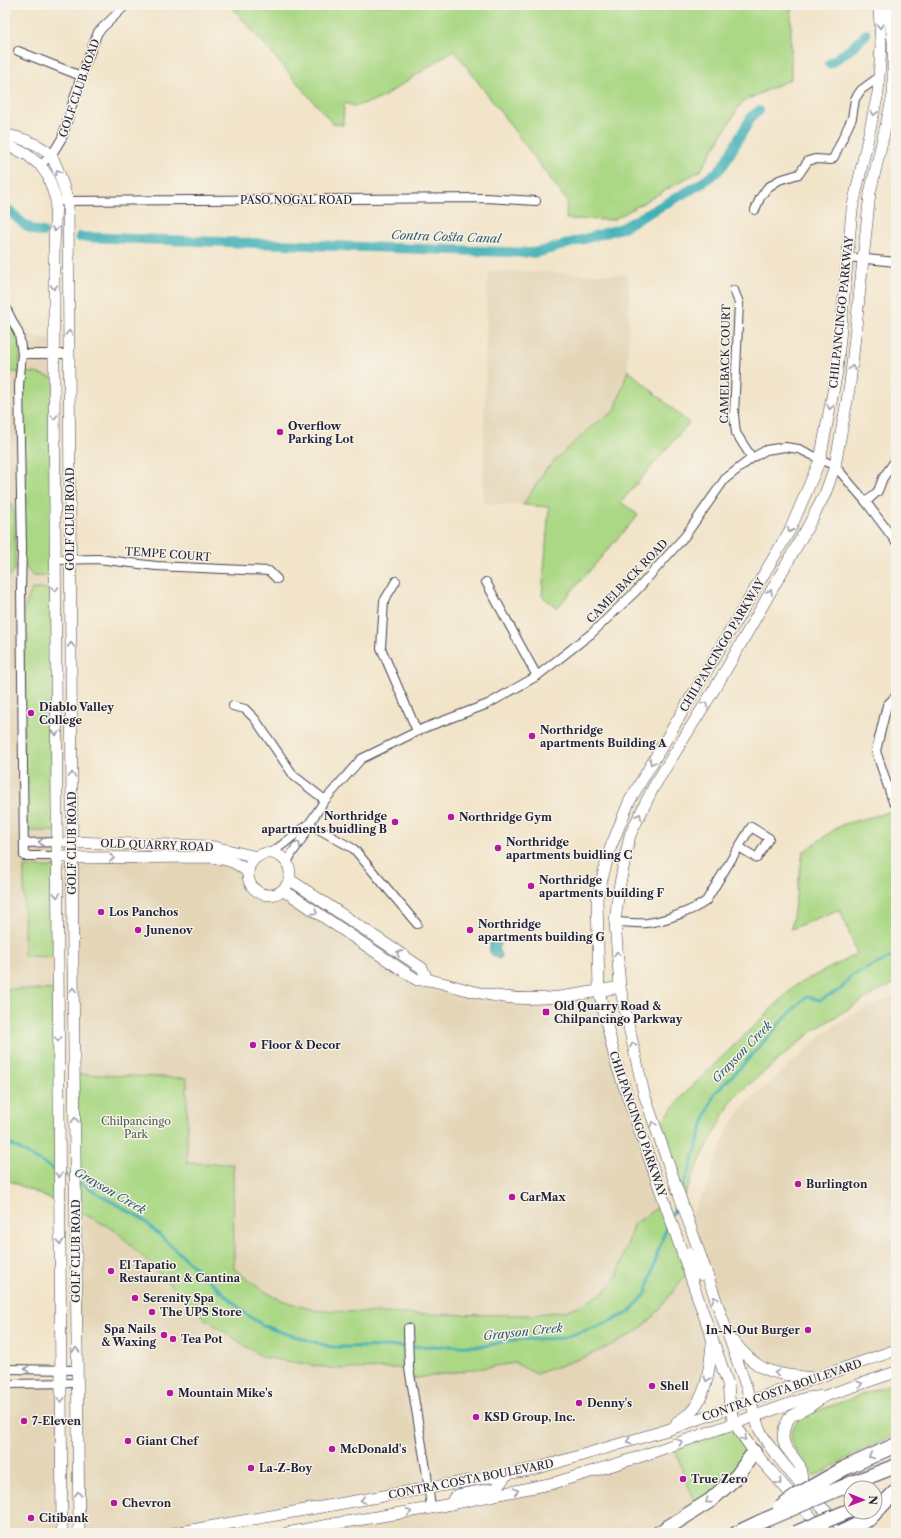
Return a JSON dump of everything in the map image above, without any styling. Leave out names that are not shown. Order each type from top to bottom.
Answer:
[{"type":"highway","points":[[760,1522],[800,1493],[845,1468],[896,1445]]},
{"type":"highway","points":[[658,1533],[711,1500],[737,1476],[754,1452]]},
{"type":"highway","points":[[736,1533],[896,1466]]},
{"type":"highway","points":[[883,1497],[895,1492]]},
{"type":"highway","points":[[840,1533],[869,1519],[895,1492]]},
{"type":"highway","points":[[796,1533],[843,1513]]},
{"type":"street","name":"GOLF CLUB ROAD","points":[[40,165],[51,156],[62,138],[81,76],[98,32],[126,5]]},
{"type":"street","name":"CHILPANCINGO PARKWAY","points":[[734,1423],[730,1407],[728,1384],[616,1063],[599,991],[597,898],[610,849],[629,802],[790,530],[820,460],[837,371],[852,210],[878,93],[881,46],[879,5]]},
{"type":"street","name":"CHILPANCINGO PARKWAY","points":[[847,1533],[804,1488],[770,1447],[759,1429],[754,1416],[746,1386],[729,1335],[666,1160],[644,1094],[620,987],[615,922],[619,888],[630,835],[649,795],[720,680],[806,530],[825,494],[835,466],[850,384],[870,193],[895,94],[893,41],[888,5]]},
{"type":"street","points":[[18,51],[81,76]]},
{"type":"street","points":[[755,210],[760,198],[767,188],[779,180],[799,174],[808,161],[815,159],[831,160],[834,157],[852,118],[855,99],[861,90],[879,77]]},
{"type":"street","points":[[878,93],[895,94]]},
{"type":"street","points":[[5,135],[19,137],[32,143],[51,156]]},
{"type":"street","points":[[5,144],[26,154],[40,165],[48,176],[56,200]]},
{"type":"street","name":"GOLF CLUB ROAD","points":[[51,156],[68,201],[75,1209],[79,1533]]},
{"type":"street","name":"PASO NOGAL ROAD","points":[[56,200],[486,198],[536,201]]},
{"type":"street","name":"GOLF CLUB ROAD","points":[[56,200],[54,248],[54,354],[62,1533]]},
{"type":"street","points":[[847,257],[896,262]]},
{"type":"street","name":"CAMELBACK COURT","points":[[734,290],[739,303],[734,415],[736,433],[752,458]]},
{"type":"street","points":[[5,306],[19,334],[22,354],[19,386],[19,428],[22,549],[21,596],[24,856],[57,856]]},
{"type":"street","points":[[22,354],[69,354]]},
{"type":"street","name":"CAMELBACK ROAD","points":[[287,863],[305,834],[309,824],[325,800],[361,759],[418,731],[488,704],[537,676],[592,633],[636,591],[685,536],[724,479],[752,458],[766,450],[785,447],[799,449],[835,466],[866,502],[896,542]]},
{"type":"street","points":[[866,502],[878,491],[883,478],[896,459]]},
{"type":"street","name":"TEMPE COURT","points":[[55,560],[98,559],[156,566],[269,572],[277,579]]},
{"type":"street","points":[[396,581],[384,601],[382,648],[418,731]]},
{"type":"street","points":[[486,582],[537,676]]},
{"type":"street","points":[[893,802],[876,752],[887,705],[896,696]]},
{"type":"street","points":[[233,706],[245,709],[256,719],[294,776],[325,800]]},
{"type":"street","points":[[309,824],[354,849],[417,924]]},
{"type":"street","name":"CAMELBACK ROAD","points":[[270,853],[289,841],[300,830],[309,824]]},
{"type":"street","points":[[24,842],[57,842]]},
{"type":"street","name":"OLD QUARRY ROAD","points":[[57,842],[210,846],[257,857]]},
{"type":"street","points":[[615,922],[646,923],[698,908],[706,901],[740,847]]},
{"type":"street","points":[[270,853],[277,855],[287,863],[290,879],[282,891],[270,895],[257,892],[251,886],[248,873],[249,867],[257,857],[270,853]]},
{"type":"street","name":"OLD QUARRY ROAD","points":[[57,856],[73,858],[211,857],[242,866],[248,873]]},
{"type":"street","points":[[290,879],[422,968],[427,978]]},
{"type":"street","points":[[282,891],[417,980],[427,978],[478,993],[505,997],[533,998],[562,997],[620,987]]},
{"type":"street","points":[[635,1116],[639,1118],[646,1128],[658,1164],[665,1174],[673,1179]]},
{"type":"street","points":[[676,1235],[684,1245],[698,1274],[702,1276],[707,1275]]},
{"type":"street","points":[[408,1328],[410,1379],[431,1508]]},
{"type":"street","points":[[729,1335],[745,1355],[760,1368],[776,1373],[816,1379]]},
{"type":"street","points":[[667,1430],[690,1413],[702,1394],[709,1376],[712,1340]]},
{"type":"street","name":"CONTRA COSTA BOULEVARD","points":[[175,1533],[507,1474],[555,1464],[667,1430],[896,1350]]},
{"type":"street","points":[[5,1370],[77,1370]]},
{"type":"street","name":"CONTRA COSTA BOULEVARD","points":[[287,1533],[431,1508],[554,1483],[636,1458],[806,1398],[825,1396],[896,1372]]},
{"type":"street","points":[[5,1384],[77,1383]]},
{"type":"street","points":[[804,1488],[800,1466],[785,1446],[783,1438],[784,1429],[791,1416],[796,1412],[809,1407],[825,1396]]},
{"type":"street","points":[[734,1423],[754,1452],[825,1533]]},
{"type":"street","points":[[450,1504],[455,1496],[460,1494],[496,1488],[507,1474]]},
{"type":"shaded area","points":[[490,271],[627,275],[629,287],[628,370],[615,411],[593,425],[546,469],[523,505],[483,504],[487,289]]},
{"type":"shaded area","name":"Diablo Valley College","points":[[5,306],[19,334],[44,339],[54,339],[59,1147],[5,1125]]},
{"type":"shaded area","points":[[211,857],[248,873],[251,886],[260,894],[270,895],[282,891],[417,980],[505,997],[599,991],[665,1202],[633,1225],[618,1274],[604,1292],[584,1304],[565,1311],[529,1315],[331,1311],[296,1305],[279,1299],[262,1290],[234,1269],[233,1165],[187,1164],[187,1078],[74,1074],[73,858]]},
{"type":"shaded area","points":[[896,995],[896,1350],[816,1379],[775,1373],[729,1335],[688,1221],[705,1190],[727,1132],[745,1105],[826,1032],[850,1015]]},
{"type":"shaded area","points":[[75,1209],[116,1231],[205,1319],[262,1357],[336,1369],[409,1368],[411,1379],[515,1363],[536,1374],[688,1271],[712,1340],[702,1395],[667,1430],[555,1465],[175,1533],[79,1533]]},
{"type":"shaded area","points":[[60,1383],[62,1533],[5,1533],[5,1384]]},
{"type":"shaded area","points":[[673,1444],[697,1510],[659,1533],[287,1533],[520,1490]]},
{"type":"green space","points":[[230,5],[791,5],[791,79],[742,102],[701,170],[613,220],[566,219],[567,201],[454,50],[380,99],[355,106],[344,103],[343,125],[333,124]]},
{"type":"green space","points":[[5,306],[19,334],[20,372],[35,373],[54,378],[55,576],[33,576],[22,563],[19,372],[8,372],[5,368]]},
{"type":"green space","points":[[628,370],[689,423],[621,502],[638,515],[557,608],[542,596],[549,507],[523,505],[546,469],[593,425],[615,411]]},
{"type":"green space","points":[[5,499],[11,503],[15,515],[15,568],[13,573],[5,580]]},
{"type":"green space","points":[[32,589],[55,589],[57,831],[24,831],[22,615]]},
{"type":"green space","points":[[896,810],[896,983],[878,991],[814,1030],[734,1097],[704,1152],[681,1202],[655,1130],[688,1090],[796,985],[857,954],[840,909],[791,929],[803,852],[841,825]]},
{"type":"green space","points":[[24,867],[57,867],[58,957],[24,956]]},
{"type":"green space","points":[[5,989],[58,990],[59,1203],[5,1179]]},
{"type":"green space","name":"Chilpancingo Park","points":[[74,1074],[187,1078],[187,1163],[233,1164],[234,1269],[262,1290],[279,1299],[296,1305],[314,1310],[408,1314],[529,1315],[565,1311],[584,1304],[604,1292],[618,1274],[633,1225],[665,1202],[688,1271],[656,1314],[627,1337],[597,1352],[536,1374],[515,1363],[410,1379],[408,1368],[336,1369],[262,1357],[205,1319],[116,1231],[75,1209]]},
{"type":"green space","points":[[896,1382],[896,1434],[814,1476],[802,1460],[793,1444],[791,1436],[793,1428],[799,1421],[809,1414]]},
{"type":"green space","points":[[734,1423],[754,1452],[697,1510],[673,1444]]},
{"type":"water","points":[[499,939],[501,944],[498,948],[502,957],[500,959],[494,957],[489,949],[490,943]]},
{"type":"waterway","name":"Contra Costa Canal","points":[[829,64],[852,48],[866,34]]},
{"type":"waterway","name":"Contra Costa Canal","points":[[80,237],[532,253],[543,251],[622,228],[699,185],[717,172],[724,164],[752,116],[759,111]]},
{"type":"waterway","name":"Contra Costa Canal","points":[[5,206],[27,226],[43,232]]},
{"type":"waterway","name":"Grayson Creek","points":[[681,1191],[691,1166],[714,1094],[806,997],[820,1000],[841,989],[851,976],[896,955]]},
{"type":"waterway","name":"Grayson Creek","points":[[5,1141],[57,1171]]},
{"type":"waterway","name":"Grayson Creek","points":[[62,1173],[73,1179]]},
{"type":"waterway","name":"Grayson Creek","points":[[78,1182],[142,1219],[246,1314],[264,1326],[331,1347],[485,1346],[510,1340],[562,1338],[596,1327],[627,1314],[646,1294],[658,1251],[668,1224]]},
{"type":"waterway","name":"Grayson Creek","points":[[672,1214],[678,1200]]},
{"type":"place","name":"Overflow Parking Lot","points":[[280,432]]},
{"type":"place","name":"Diablo Valley College","points":[[31,713]]},
{"type":"place","name":"Northridge apartments Building A","points":[[532,736]]},
{"type":"place","name":"Northridge Gym","points":[[451,817]]},
{"type":"place","name":"Northridge apartments buidling B","points":[[395,822]]},
{"type":"place","name":"Northridge apartments buidling C","points":[[498,848]]},
{"type":"place","name":"Northridge apartments building F","points":[[531,886]]},
{"type":"place","name":"Los Panchos","points":[[101,912]]},
{"type":"place","name":"Junenov","points":[[138,930]]},
{"type":"place","name":"Northridge apartments building G","points":[[470,930]]},
{"type":"place","name":"Old Quarry Road & Chilpancingo Parkway","points":[[546,1012]]},
{"type":"place","name":"Floor & Decor","points":[[253,1045]]},
{"type":"place","name":"Burlington","points":[[798,1184]]},
{"type":"place","name":"CarMax","points":[[512,1197]]},
{"type":"place","name":"El Tapatio Restaurant & Cantina","points":[[111,1271]]},
{"type":"place","name":"Serenity Spa","points":[[135,1298]]},
{"type":"place","name":"The UPS Store","points":[[152,1312]]},
{"type":"place","name":"In-N-Out Burger","points":[[808,1330]]},
{"type":"place","name":"Spa Nails & Waxing","points":[[164,1335]]},
{"type":"place","name":"Tea Pot","points":[[173,1339]]},
{"type":"place","name":"Shell","points":[[652,1386]]},
{"type":"place","name":"Mountain Mike's","points":[[170,1393]]},
{"type":"place","name":"Denny's","points":[[579,1403]]},
{"type":"place","name":"KSD Group, Inc.","points":[[476,1417]]},
{"type":"place","name":"7-Eleven","points":[[24,1421]]},
{"type":"place","name":"Giant Chef","points":[[128,1441]]},
{"type":"place","name":"McDonald's","points":[[332,1449]]},
{"type":"place","name":"La-Z-Boy","points":[[251,1468]]},
{"type":"place","name":"True Zero","points":[[683,1479]]},
{"type":"place","name":"Chevron","points":[[114,1503]]},
{"type":"place","name":"Citibank","points":[[31,1518]]}]
